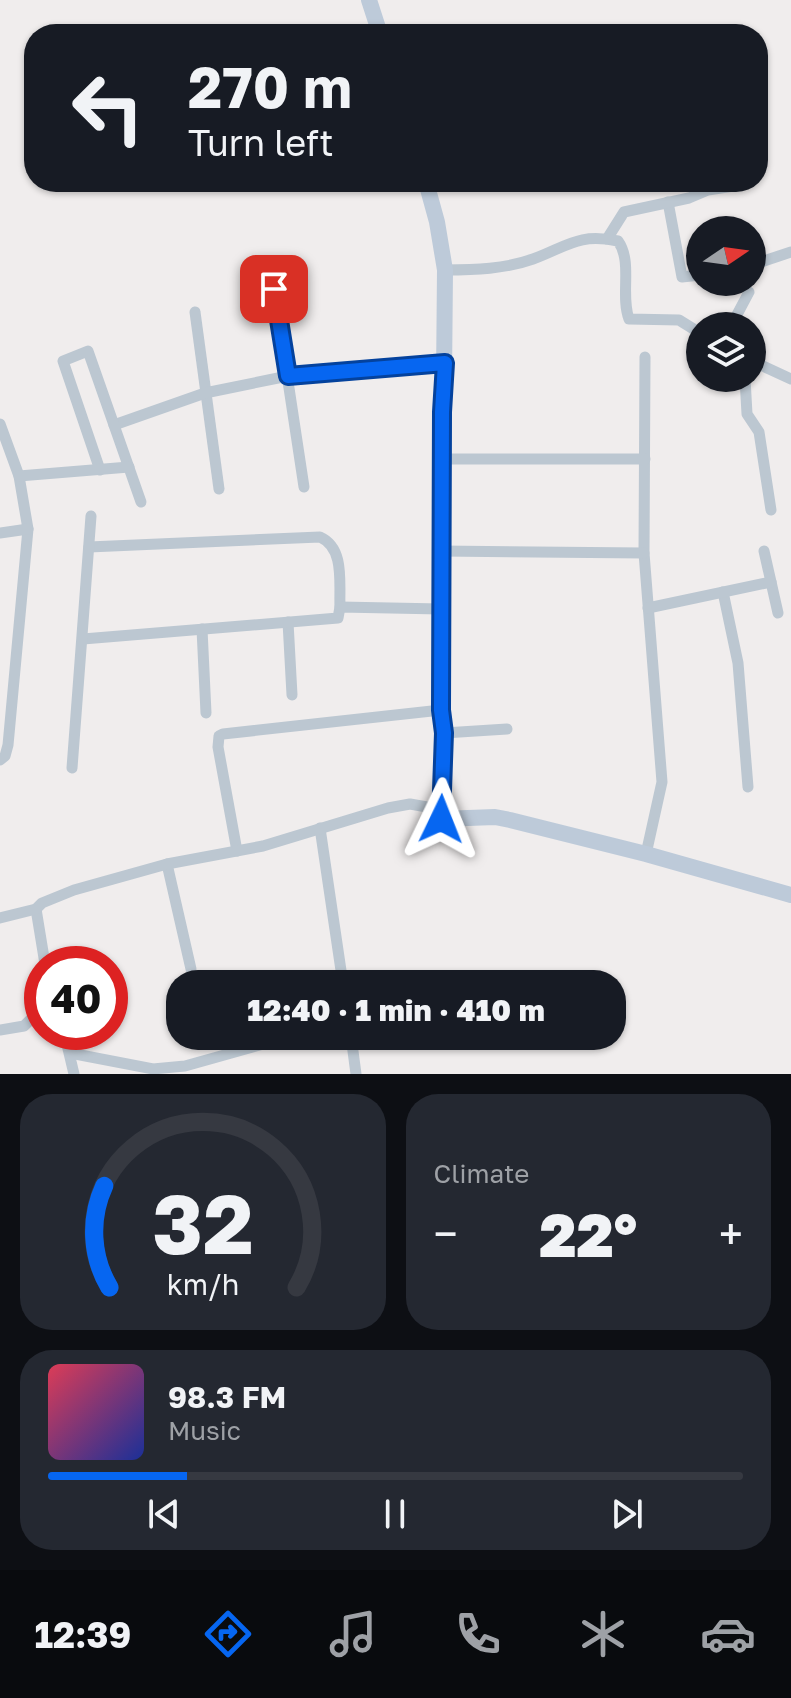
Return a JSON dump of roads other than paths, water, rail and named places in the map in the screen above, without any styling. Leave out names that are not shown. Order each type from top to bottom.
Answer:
[{"type":"street","points":[[369,0],[377,24]]},
{"type":"street","points":[[429,192],[445,270],[441,819]]},
{"type":"street","points":[[607,239],[624,212],[701,192]]},
{"type":"street","points":[[668,202],[682,277],[686,277]]},
{"type":"street","points":[[445,270],[504,267],[533,259],[574,240],[618,241],[622,246],[629,319],[679,320],[686,324]]},
{"type":"street","points":[[766,260],[791,252]]},
{"type":"street","points":[[274,289],[304,487]]},
{"type":"street","points":[[195,312],[219,489]]},
{"type":"street","points":[[100,470],[63,361],[88,351],[141,502]]},
{"type":"street","points":[[645,357],[644,553],[662,782],[646,854]]},
{"type":"street","points":[[114,425],[205,393],[288,376],[445,363]]},
{"type":"street","points":[[766,367],[791,379]]},
{"type":"street","points":[[746,392],[747,414],[759,432],[771,510]]},
{"type":"street","points":[[0,424],[19,476],[28,529],[8,745],[5,757],[0,760]]},
{"type":"street","points":[[442,459],[645,459]]},
{"type":"street","points":[[19,476],[129,467]]},
{"type":"street","points":[[72,768],[91,516]]},
{"type":"street","points":[[0,533],[28,529]]},
{"type":"street","points":[[83,639],[338,618],[340,607],[337,551],[330,541],[320,537],[89,547]]},
{"type":"street","points":[[441,551],[644,553]]},
{"type":"street","points":[[764,551],[778,613]]},
{"type":"street","points":[[648,608],[771,582]]},
{"type":"street","points":[[723,592],[738,663],[748,787]]},
{"type":"street","points":[[340,607],[441,609]]},
{"type":"street","points":[[288,622],[292,695]]},
{"type":"street","points":[[202,629],[206,713]]},
{"type":"street","points":[[237,851],[218,747],[219,736],[441,710]]},
{"type":"street","points":[[444,733],[507,729]]},
{"type":"street","points":[[0,918],[36,909],[42,903],[74,890],[167,864],[237,851],[410,804],[427,807],[441,819],[495,817],[646,854],[791,895]]},
{"type":"street","points":[[320,828],[341,970]]},
{"type":"street","points":[[167,864],[191,969]]},
{"type":"street","points":[[36,909],[42,946]]},
{"type":"street","points":[[0,1030],[17,1029],[24,1024]]},
{"type":"street","points":[[69,1050],[74,1074]]},
{"type":"street","points":[[70,1053],[153,1069],[186,1070],[248,1050]]},
{"type":"street","points":[[353,1050],[356,1074]]}]
